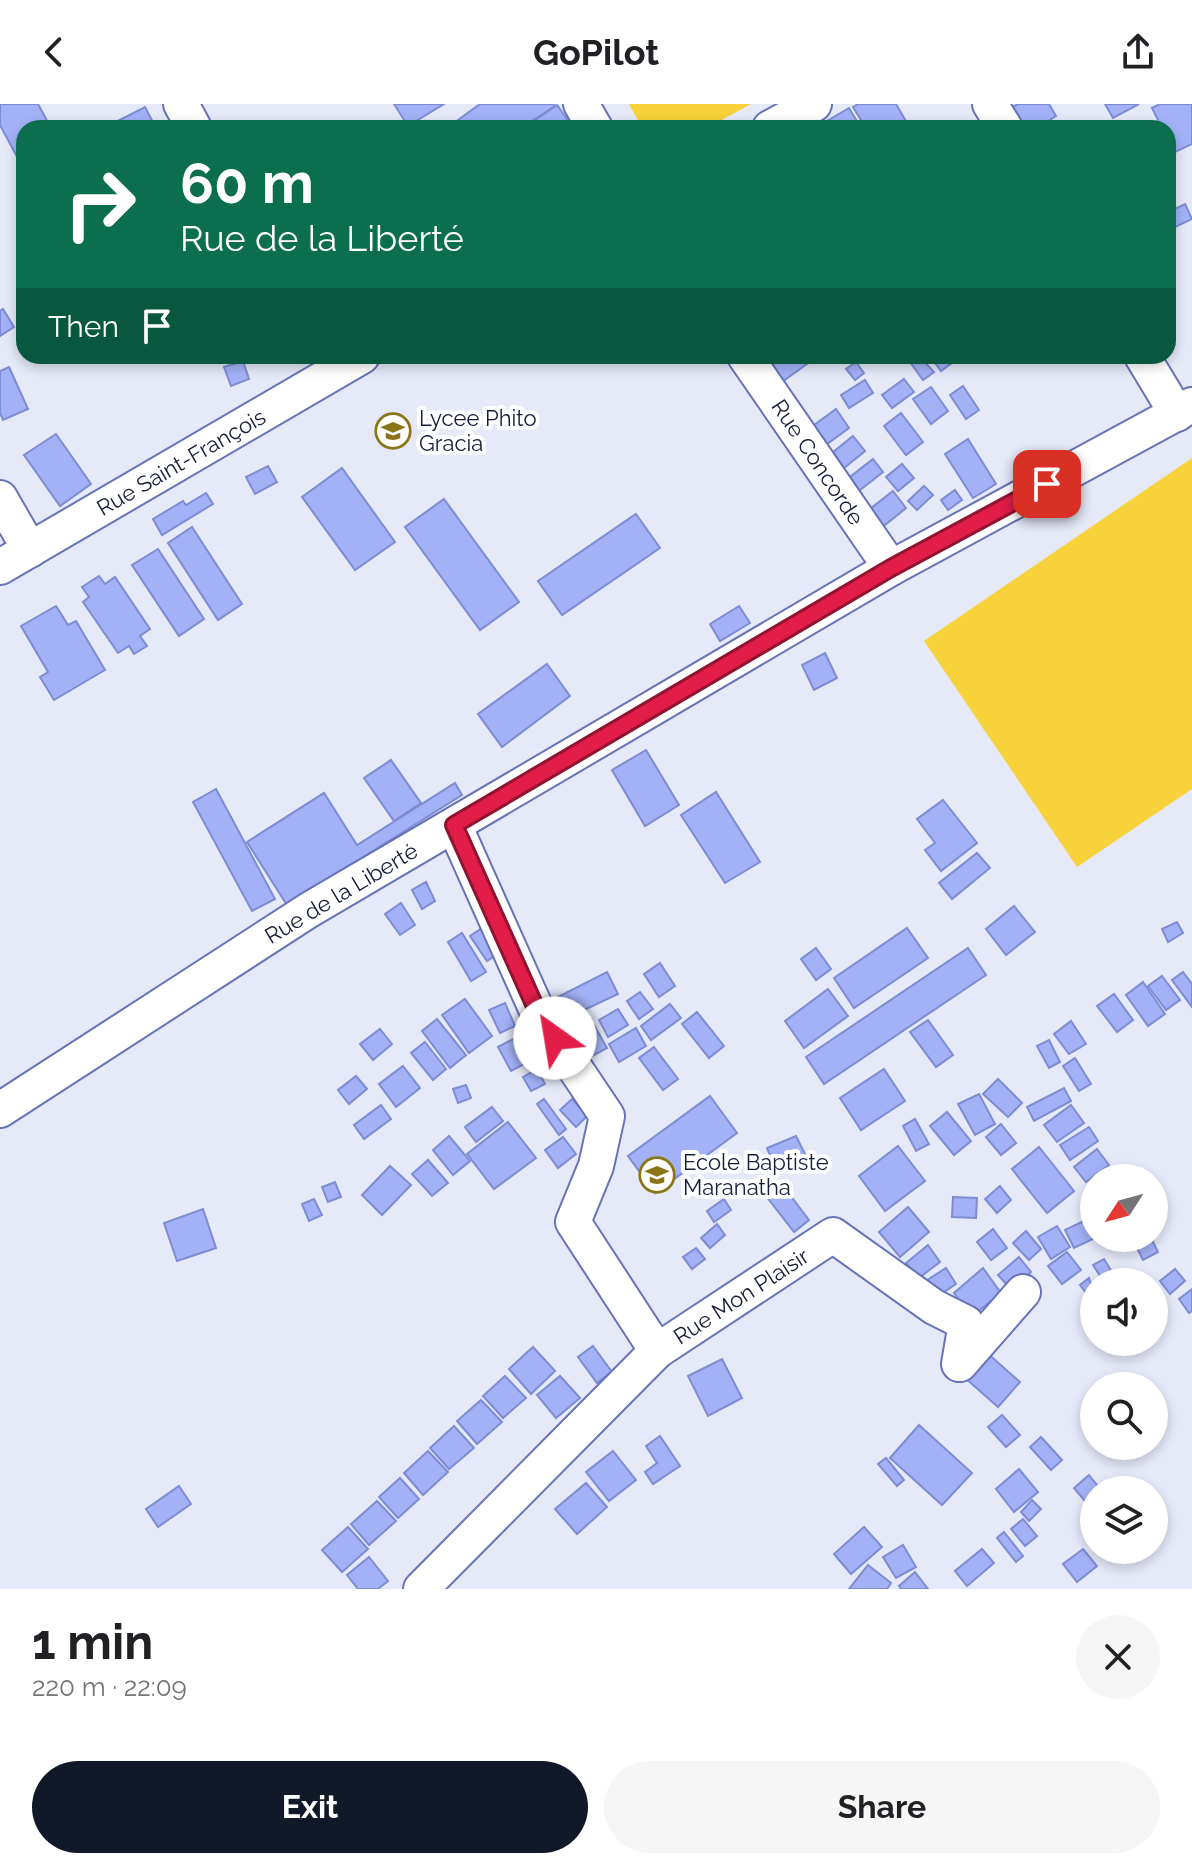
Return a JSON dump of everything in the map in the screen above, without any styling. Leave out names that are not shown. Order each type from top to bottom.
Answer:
[{"type":"street","points":[[785,120],[814,104]]},
{"type":"street","name":"Rue Saint-François","points":[[0,567],[344,364]]},
{"type":"street","name":"Rue Concorde","points":[[751,364],[891,568]]},
{"type":"street","points":[[1148,364],[1185,409]]},
{"type":"street","name":"Rue de la Liberté","points":[[0,1110],[309,910],[891,568],[1185,409]]},
{"type":"street","points":[[0,498],[30,550]]},
{"type":"street","name":"Rue Mon Plaisir","points":[[454,825],[538,1013],[607,1116],[596,1166],[573,1222],[657,1351],[833,1235],[934,1307],[966,1323],[959,1364],[1023,1292]]},
{"type":"street","points":[[421,1589],[657,1351]]},
{"type":"shaded area","points":[[629,104],[751,104],[722,120],[638,120]]},
{"type":"shaded area","points":[[1192,458],[1192,789],[1077,867],[924,641]]},
{"type":"building","points":[[0,104],[38,104],[47,120],[16,120],[16,155],[0,125]]},
{"type":"building","points":[[394,104],[444,104],[418,120],[404,120]]},
{"type":"building","points":[[480,104],[555,106],[533,120],[458,120]]},
{"type":"building","points":[[858,104],[896,104],[905,120],[861,120],[853,107]]},
{"type":"building","points":[[1018,104],[1049,104],[1056,116],[1050,120],[1005,120],[1001,113]]},
{"type":"building","points":[[1105,104],[1139,104],[1113,118]]},
{"type":"building","points":[[1160,104],[1192,104],[1192,144],[1176,152],[1176,120],[1158,120],[1152,108]]},
{"type":"building","points":[[557,105],[568,120],[535,120]]},
{"type":"building","points":[[145,107],[152,120],[120,120]]},
{"type":"building","points":[[849,108],[856,120],[829,120]]},
{"type":"building","points":[[1185,204],[1192,219],[1176,227],[1176,208]]},
{"type":"building","points":[[3,309],[14,327],[0,336],[0,311]]},
{"type":"building","points":[[244,364],[249,379],[231,386],[224,367]]},
{"type":"building","points":[[759,364],[807,364],[775,387]]},
{"type":"building","points":[[857,364],[864,373],[855,380],[846,369]]},
{"type":"building","points":[[911,364],[926,364],[934,372],[923,380]]},
{"type":"building","points":[[936,364],[950,364],[941,371]]},
{"type":"building","points":[[9,367],[28,409],[3,420],[0,413],[0,371]]},
{"type":"building","points":[[904,379],[914,392],[892,408],[882,395]]},
{"type":"building","points":[[865,380],[873,393],[849,408],[841,395]]},
{"type":"building","points":[[963,386],[979,410],[966,419],[950,395]]},
{"type":"building","points":[[931,387],[948,411],[931,424],[913,399]]},
{"type":"building","points":[[836,409],[849,428],[816,452],[802,434]]},
{"type":"building","points":[[901,413],[923,442],[906,455],[884,426]]},
{"type":"building","points":[[56,434],[91,484],[60,506],[24,455]]},
{"type":"building","points":[[853,436],[865,451],[833,477],[821,462]]},
{"type":"building","points":[[968,439],[996,484],[973,498],[945,454]]},
{"type":"building","points":[[873,459],[883,472],[851,497],[841,484]]},
{"type":"building","points":[[902,464],[914,478],[898,491],[886,477]]},
{"type":"building","points":[[268,466],[277,482],[255,494],[246,477]]},
{"type":"building","points":[[342,468],[395,542],[355,570],[302,497]]},
{"type":"building","points":[[924,486],[933,495],[917,510],[908,501]]},
{"type":"building","points":[[955,490],[962,500],[948,510],[941,500]]},
{"type":"building","points":[[893,491],[906,508],[880,529],[866,512]]},
{"type":"building","points":[[206,493],[213,504],[162,535],[153,519],[183,501],[186,505]]},
{"type":"building","points":[[444,499],[519,602],[480,630],[405,527]]},
{"type":"building","points":[[636,514],[660,548],[562,615],[538,581]]},
{"type":"building","points":[[192,527],[242,604],[218,620],[168,543]]},
{"type":"building","points":[[158,549],[204,619],[179,636],[132,565]]},
{"type":"building","points":[[99,576],[105,584],[115,577],[150,629],[140,636],[147,646],[134,654],[129,646],[118,653],[83,602],[89,597],[82,587]]},
{"type":"building","points":[[56,606],[68,625],[76,621],[105,670],[54,700],[40,677],[48,672],[21,626]]},
{"type":"building","points":[[739,606],[750,623],[720,641],[710,624]]},
{"type":"building","points":[[825,653],[837,678],[814,690],[802,665]]},
{"type":"building","points":[[547,664],[570,696],[502,747],[478,714]]},
{"type":"building","points":[[646,750],[679,805],[645,826],[612,770]]},
{"type":"building","points":[[391,760],[421,803],[394,821],[364,778]]},
{"type":"building","points":[[455,783],[462,795],[287,905],[247,842],[324,793],[357,845]]},
{"type":"building","points":[[216,789],[275,899],[252,911],[193,802]]},
{"type":"building","points":[[716,792],[760,862],[725,883],[681,815]]},
{"type":"building","points":[[943,800],[977,843],[941,871],[925,850],[935,843],[917,819]]},
{"type":"building","points":[[977,853],[990,868],[952,899],[939,883]]},
{"type":"building","points":[[426,882],[435,901],[422,909],[412,890]]},
{"type":"building","points":[[401,903],[415,925],[400,935],[385,914]]},
{"type":"building","points":[[1014,906],[1035,932],[1006,955],[986,929]]},
{"type":"building","points":[[1177,922],[1183,933],[1168,942],[1162,929]]},
{"type":"building","points":[[485,926],[502,951],[487,961],[470,936]]},
{"type":"building","points":[[907,928],[928,958],[854,1008],[834,978]]},
{"type":"building","points":[[462,933],[486,972],[471,981],[448,942]]},
{"type":"building","points":[[816,948],[831,969],[816,980],[801,959]]},
{"type":"building","points":[[968,948],[986,975],[824,1084],[806,1057]]},
{"type":"building","points":[[660,963],[675,986],[659,997],[644,974]]},
{"type":"building","points":[[607,972],[618,994],[567,1018],[556,998]]},
{"type":"building","points":[[1183,972],[1192,984],[1192,1007],[1172,980]]},
{"type":"building","points":[[1162,976],[1180,1000],[1166,1010],[1148,986]]},
{"type":"building","points":[[1143,982],[1165,1014],[1148,1026],[1126,995]]},
{"type":"building","points":[[828,989],[848,1016],[804,1048],[785,1021]]},
{"type":"building","points":[[640,992],[653,1009],[639,1019],[627,1001]]},
{"type":"building","points":[[1114,994],[1133,1020],[1117,1032],[1097,1006]]},
{"type":"building","points":[[465,999],[492,1036],[469,1053],[442,1015]]},
{"type":"building","points":[[505,1003],[515,1026],[500,1033],[489,1010]]},
{"type":"building","points":[[670,1004],[681,1018],[651,1040],[641,1026]]},
{"type":"building","points":[[618,1009],[628,1025],[608,1037],[599,1020]]},
{"type":"building","points":[[697,1012],[724,1046],[709,1058],[682,1024]]},
{"type":"building","points":[[437,1019],[466,1055],[450,1068],[422,1031]]},
{"type":"building","points":[[928,1020],[953,1055],[936,1067],[910,1032]]},
{"type":"building","points":[[1071,1021],[1086,1044],[1069,1054],[1054,1034]]},
{"type":"building","points":[[594,1025],[607,1048],[585,1060],[572,1037]]},
{"type":"building","points":[[636,1028],[646,1046],[619,1062],[609,1044]]},
{"type":"building","points":[[380,1029],[392,1044],[373,1060],[360,1044]]},
{"type":"building","points":[[521,1035],[534,1059],[511,1071],[498,1047]]},
{"type":"building","points":[[1049,1040],[1060,1062],[1049,1068],[1037,1046]]},
{"type":"building","points":[[425,1042],[446,1069],[433,1080],[411,1053]]},
{"type":"building","points":[[654,1047],[678,1079],[663,1090],[639,1058]]},
{"type":"building","points":[[1075,1058],[1091,1084],[1079,1091],[1063,1066]]},
{"type":"building","points":[[403,1066],[420,1088],[396,1107],[379,1084]]},
{"type":"building","points":[[537,1069],[545,1084],[531,1091],[523,1077]]},
{"type":"building","points":[[884,1069],[905,1101],[861,1130],[840,1098]]},
{"type":"building","points":[[356,1076],[367,1089],[349,1104],[338,1090]]},
{"type":"building","points":[[998,1079],[1022,1103],[1008,1117],[983,1094]]},
{"type":"building","points":[[466,1085],[471,1098],[458,1103],[453,1089]]},
{"type":"building","points":[[1064,1088],[1071,1101],[1034,1121],[1027,1107]]},
{"type":"building","points":[[979,1094],[995,1124],[975,1135],[958,1104]]},
{"type":"building","points":[[710,1096],[737,1133],[655,1193],[628,1156]]},
{"type":"building","points":[[544,1099],[566,1129],[559,1135],[537,1104]]},
{"type":"building","points":[[572,1099],[587,1116],[576,1127],[560,1110]]},
{"type":"building","points":[[381,1105],[391,1119],[364,1139],[354,1125]]},
{"type":"building","points":[[1071,1105],[1084,1123],[1057,1142],[1044,1125]]},
{"type":"building","points":[[492,1107],[503,1121],[476,1142],[465,1127]]},
{"type":"building","points":[[947,1112],[971,1141],[954,1155],[930,1126]]},
{"type":"building","points":[[915,1119],[929,1144],[916,1151],[903,1126]]},
{"type":"building","points":[[508,1122],[536,1158],[494,1189],[467,1154]]},
{"type":"building","points":[[1001,1124],[1016,1143],[1001,1155],[986,1137]]},
{"type":"building","points":[[1089,1127],[1098,1141],[1070,1160],[1060,1145]]},
{"type":"building","points":[[449,1136],[470,1161],[453,1175],[433,1150]]},
{"type":"building","points":[[796,1136],[808,1160],[777,1173],[767,1148]]},
{"type":"building","points":[[563,1137],[576,1154],[558,1168],[545,1150]]},
{"type":"building","points":[[898,1146],[925,1181],[885,1211],[859,1176]]},
{"type":"building","points":[[1039,1147],[1074,1191],[1047,1213],[1012,1169]]},
{"type":"building","points":[[1097,1149],[1108,1164],[1080,1164],[1080,1174],[1074,1167]]},
{"type":"building","points":[[428,1160],[448,1183],[432,1196],[412,1174]]},
{"type":"building","points":[[390,1166],[411,1185],[382,1215],[362,1195]]},
{"type":"building","points":[[335,1182],[341,1197],[328,1202],[322,1187]]},
{"type":"building","points":[[781,1183],[809,1220],[794,1232],[766,1196]]},
{"type":"building","points":[[1000,1186],[1011,1200],[997,1213],[985,1199]]},
{"type":"building","points":[[953,1197],[977,1198],[976,1218],[952,1217]]},
{"type":"building","points":[[314,1199],[322,1215],[309,1221],[302,1204]]},
{"type":"building","points":[[724,1199],[731,1210],[714,1222],[707,1211]]},
{"type":"building","points":[[908,1207],[929,1232],[900,1257],[879,1232]]},
{"type":"building","points":[[203,1209],[216,1248],[177,1261],[164,1223]]},
{"type":"building","points":[[1080,1223],[1080,1245],[1074,1248],[1065,1230]]},
{"type":"building","points":[[717,1224],[725,1235],[710,1248],[701,1238]]},
{"type":"building","points":[[1057,1226],[1070,1247],[1051,1259],[1038,1237]]},
{"type":"building","points":[[993,1229],[1007,1248],[991,1260],[977,1242]]},
{"type":"building","points":[[1026,1231],[1041,1249],[1029,1260],[1013,1243]]},
{"type":"building","points":[[928,1245],[940,1262],[919,1278],[906,1263]]},
{"type":"building","points":[[696,1248],[705,1259],[692,1269],[683,1257]]},
{"type":"building","points":[[1067,1252],[1080,1271],[1062,1284],[1048,1266]]},
{"type":"building","points":[[1139,1252],[1158,1252],[1143,1260]]},
{"type":"building","points":[[1019,1257],[1031,1272],[1011,1289],[998,1275]]},
{"type":"building","points":[[1104,1259],[1110,1268],[1095,1268],[1093,1265]]},
{"type":"building","points":[[946,1268],[956,1284],[932,1300],[921,1284]]},
{"type":"building","points":[[983,1268],[1001,1293],[971,1317],[954,1293]]},
{"type":"building","points":[[1175,1269],[1185,1281],[1170,1294],[1168,1291],[1168,1275]]},
{"type":"building","points":[[1192,1289],[1192,1311],[1189,1313],[1179,1299]]},
{"type":"building","points":[[593,1346],[612,1372],[597,1383],[578,1357]]},
{"type":"building","points":[[533,1347],[555,1371],[531,1394],[509,1369]]},
{"type":"building","points":[[986,1352],[1020,1382],[998,1407],[964,1377]]},
{"type":"building","points":[[722,1359],[742,1398],[708,1416],[688,1376]]},
{"type":"building","points":[[505,1376],[526,1398],[503,1418],[483,1396]]},
{"type":"building","points":[[560,1376],[580,1398],[556,1418],[537,1395]]},
{"type":"building","points":[[481,1400],[502,1422],[477,1444],[457,1421]]},
{"type":"building","points":[[1002,1415],[1020,1435],[1006,1447],[988,1427]]},
{"type":"building","points":[[919,1425],[972,1473],[942,1505],[890,1458]]},
{"type":"building","points":[[454,1426],[474,1448],[449,1469],[430,1448]]},
{"type":"building","points":[[660,1436],[680,1466],[653,1484],[645,1472],[657,1463],[646,1446]]},
{"type":"building","points":[[1041,1437],[1062,1460],[1051,1470],[1030,1447]]},
{"type":"building","points":[[428,1451],[448,1472],[423,1495],[404,1473]]},
{"type":"building","points":[[613,1451],[636,1480],[609,1501],[586,1472]]},
{"type":"building","points":[[886,1458],[904,1480],[897,1486],[878,1464]]},
{"type":"building","points":[[1019,1469],[1038,1492],[1014,1512],[996,1489]]},
{"type":"building","points":[[400,1478],[419,1499],[398,1518],[379,1497]]},
{"type":"building","points":[[586,1483],[607,1507],[577,1534],[555,1509]]},
{"type":"building","points":[[179,1486],[191,1504],[158,1527],[146,1509]]},
{"type":"building","points":[[1032,1500],[1041,1509],[1029,1521],[1021,1512]]},
{"type":"building","points":[[377,1501],[396,1521],[369,1545],[351,1524]]},
{"type":"building","points":[[1023,1519],[1037,1536],[1025,1546],[1011,1529]]},
{"type":"building","points":[[348,1527],[368,1549],[342,1572],[322,1550]]},
{"type":"building","points":[[864,1527],[882,1547],[851,1574],[834,1554]]},
{"type":"building","points":[[1004,1532],[1023,1556],[1016,1562],[997,1538]]},
{"type":"building","points":[[903,1545],[916,1567],[896,1578],[883,1557]]},
{"type":"building","points":[[982,1549],[994,1563],[967,1586],[955,1571]]},
{"type":"building","points":[[1080,1551],[1080,1564],[1097,1566],[1077,1582],[1063,1564]]},
{"type":"building","points":[[369,1557],[388,1581],[378,1589],[358,1589],[347,1575]]},
{"type":"building","points":[[868,1565],[891,1583],[887,1589],[849,1589]]},
{"type":"building","points":[[915,1572],[928,1589],[901,1589],[899,1586]]},
{"type":"place","name":"Lycee Phito Gracia","points":[[393,431]]},
{"type":"place","name":"Ecole Baptiste Maranatha","points":[[657,1175]]},
{"type":"route","points":[[555,1038],[538,1013],[454,825],[891,568],[1047,484]]}]
